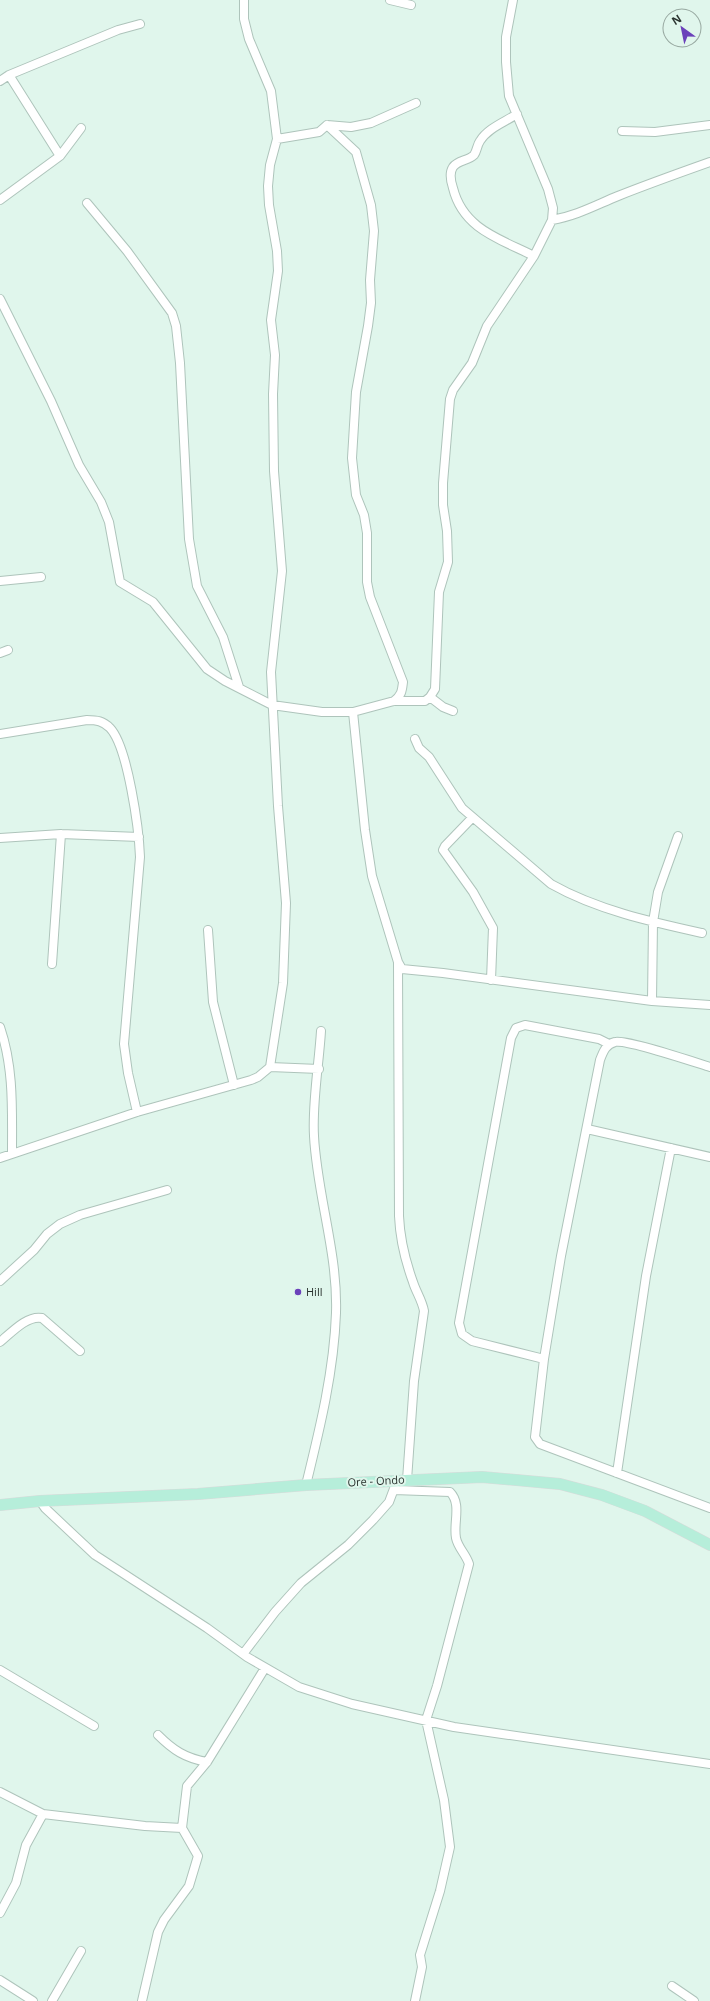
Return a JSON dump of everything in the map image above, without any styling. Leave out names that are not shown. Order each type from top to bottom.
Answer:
[{"type":"main road","name":"Ore - Ondo","points":[[35,1501],[198,1494],[306,1485],[399,1483],[482,1477],[560,1484],[602,1495],[645,1511],[710,1546]]},
{"type":"main road","points":[[0,1498],[35,1501]]},
{"type":"main road","points":[[0,1505],[35,1501]]},
{"type":"street","points":[[0,1158],[137,1112],[258,1077],[270,1067],[283,983],[286,903],[271,672],[282,571],[274,471],[273,394],[275,355],[271,320],[278,264],[268,186],[270,165],[276,139],[271,91],[249,38],[244,19],[244,0]]},
{"type":"street","points":[[390,0],[411,5]]},
{"type":"street","points":[[0,299],[51,401],[77,460],[101,502],[108,522],[120,582],[153,602],[207,669],[225,682],[239,687],[272,705],[322,712],[353,712],[394,701],[425,701],[430,697],[435,689],[439,592],[448,562],[447,531],[443,505],[443,483],[450,399],[453,390],[472,363],[487,326],[534,256],[552,220],[553,208],[548,189],[510,96],[506,62],[506,37],[513,0]]},
{"type":"street","points":[[0,81],[10,75],[118,30],[140,24]]},
{"type":"street","points":[[10,75],[60,156]]},
{"type":"street","points":[[276,139],[319,132],[327,125],[351,127],[371,123],[416,102]]},
{"type":"street","points":[[517,114],[489,131],[479,142],[473,155],[453,167],[451,173],[452,184],[455,198],[471,222],[481,230],[534,256]]},
{"type":"street","points":[[327,125],[356,152],[371,205],[374,231],[370,280],[371,303],[356,392],[352,458],[356,495],[364,515],[367,533],[367,582],[370,597],[403,682],[400,697],[394,701]]},
{"type":"street","points":[[622,131],[655,132],[710,125]]},
{"type":"street","points":[[0,200],[60,156],[81,128]]},
{"type":"street","points":[[552,220],[566,218],[584,212],[619,196],[710,162]]},
{"type":"street","points":[[87,203],[136,263],[172,313],[176,326],[180,363],[190,539],[197,586],[223,637],[239,687]]},
{"type":"street","points":[[0,581],[41,577]]},
{"type":"street","points":[[430,697],[443,707],[452,711]]},
{"type":"street","points":[[353,712],[365,830],[372,876],[399,966],[405,970],[443,973],[652,1001],[710,1005]]},
{"type":"street","points":[[0,734],[88,720],[99,720],[111,729],[123,753],[133,798],[139,837],[140,857],[124,1044],[128,1073],[137,1112]]},
{"type":"street","points":[[415,739],[419,748],[428,757],[454,799],[472,818],[558,888],[603,906],[653,922],[702,933]]},
{"type":"street","points":[[472,818],[445,846],[443,850],[473,892],[493,928],[491,980]]},
{"type":"street","points":[[0,838],[61,834],[139,837]]},
{"type":"street","points":[[52,964],[61,834]]},
{"type":"street","points":[[652,1001],[653,922],[658,892],[678,836]]},
{"type":"street","points":[[208,930],[213,1002],[234,1084]]},
{"type":"street","points":[[244,1654],[257,1638],[266,1623],[301,1583],[348,1545],[389,1502],[399,1483],[424,1311],[404,1256],[398,1216],[398,962]]},
{"type":"street","points":[[544,1359],[472,1341],[462,1334],[459,1323],[511,1038],[516,1028],[525,1025],[599,1039],[609,1044]]},
{"type":"street","points":[[0,1027],[10,1064],[12,1095],[12,1153]]},
{"type":"street","points":[[306,1485],[323,1417],[330,1377],[336,1311],[331,1249],[320,1186],[314,1136],[321,1031]]},
{"type":"street","points":[[710,1067],[616,1041],[609,1044],[603,1050],[561,1256],[544,1359],[535,1437],[540,1444],[710,1508]]},
{"type":"street","points":[[270,1067],[319,1069]]},
{"type":"street","points":[[587,1128],[710,1157]]},
{"type":"street","points":[[617,1473],[646,1276],[670,1148]]},
{"type":"street","points":[[0,1280],[34,1250],[47,1234],[60,1224],[80,1215],[167,1190]]},
{"type":"street","points":[[0,1342],[25,1322],[36,1316],[42,1318],[80,1351]]},
{"type":"street","points":[[399,1483],[450,1492],[455,1497],[457,1508],[456,1540],[467,1557],[469,1564],[437,1686],[426,1720],[444,1800],[450,1847],[440,1891],[420,1955],[422,1967],[415,2001]]},
{"type":"street","points":[[35,1501],[45,1508],[95,1555],[244,1654],[299,1687],[352,1704],[454,1727],[710,1764]]},
{"type":"street","points":[[142,2001],[158,1932],[164,1920],[189,1886],[198,1856],[182,1828],[187,1786],[207,1762],[266,1668]]},
{"type":"street","points":[[0,1670],[94,1726]]},
{"type":"street","points":[[158,1735],[170,1747],[182,1755],[207,1762]]},
{"type":"street","points":[[0,1792],[43,1814],[145,1826],[182,1828]]},
{"type":"street","points":[[0,1913],[16,1882],[26,1845],[43,1814]]},
{"type":"street","points":[[52,2001],[81,1951]]},
{"type":"street","points":[[0,1980],[33,2001]]},
{"type":"street","points":[[672,1986],[694,2001]]},
{"type":"place","name":"Hill","points":[[298,1292]]}]
